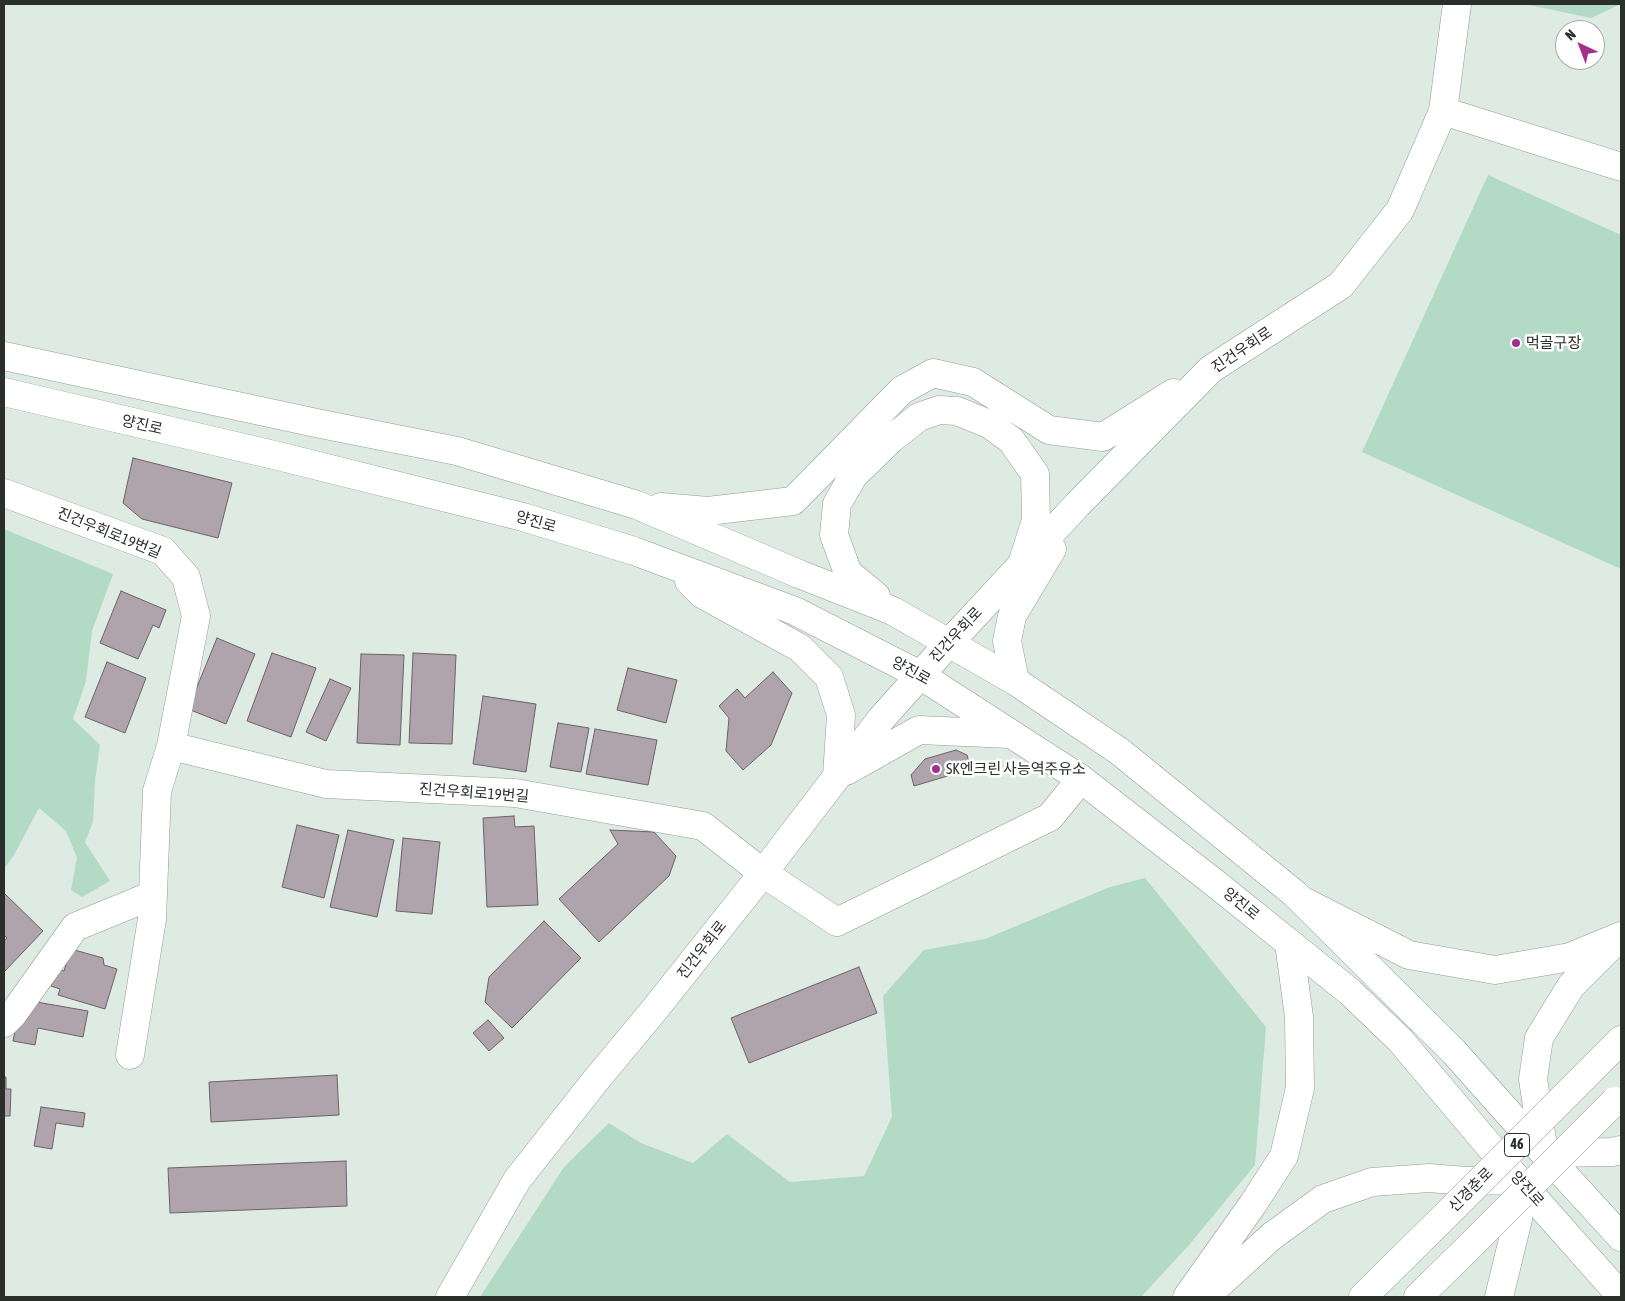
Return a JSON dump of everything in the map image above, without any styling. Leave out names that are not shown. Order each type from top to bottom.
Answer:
[{"type":"main road","name":"진건우회로","points":[[450,1297],[518,1180],[763,873],[881,719],[920,674],[1078,504],[1211,369],[1341,285],[1400,210],[1442,112],[1457,4]]},
{"type":"main road","points":[[1442,112],[1621,167]]},
{"type":"main road","points":[[4,356],[456,451],[638,505],[799,574],[893,611],[1015,681],[1119,751],[1303,901],[1454,1052],[1621,1237]]},
{"type":"main road","points":[[638,505],[708,511],[792,501],[902,390],[933,373],[973,382],[1049,430],[1103,436],[1211,369]]},
{"type":"main road","name":"양진로","points":[[4,392],[274,455],[514,515],[634,551],[795,611],[920,674],[1081,779],[1350,992],[1400,1040],[1518,1180],[1621,1296]]},
{"type":"main road","points":[[893,611],[848,572],[834,535],[837,504],[853,476],[890,440],[919,417],[939,410],[958,411],[989,424],[1011,440],[1035,474],[1036,520],[1021,566]]},
{"type":"main road","name":"진건우회로19번길","points":[[4,493],[162,551],[186,577],[196,616],[172,746],[157,791],[152,919],[130,1055]]},
{"type":"main road","points":[[1015,681],[1007,641],[1012,616],[1078,504]]},
{"type":"main road","points":[[673,566],[702,594],[800,648],[829,677],[840,715],[837,776]]},
{"type":"main road","points":[[837,776],[919,730],[1012,734]]},
{"type":"main road","name":"진건우회로19번길","points":[[172,746],[326,784],[515,794],[703,826],[763,873],[838,922],[1050,817],[1081,779]]},
{"type":"main road","points":[[4,1023],[13,1014],[75,927],[153,895]]},
{"type":"main road","points":[[1303,901],[1409,955],[1495,970],[1570,958],[1621,936]]},
{"type":"main road","points":[[1544,1153],[1533,1079],[1539,1038],[1571,986],[1621,936]]},
{"type":"main road","points":[[1187,1297],[1253,1204],[1284,1156],[1300,1088],[1299,1017],[1289,943]]},
{"type":"main road","name":"신경춘로","points":[[1362,1297],[1621,1040]]},
{"type":"main road","name":"46","points":[[1418,1297],[1618,1098]]},
{"type":"main road","points":[[1499,1297],[1518,1219],[1518,1180],[1544,1153],[1612,1152],[1621,1150]]},
{"type":"main road","points":[[1205,1297],[1272,1236],[1323,1200],[1372,1182],[1430,1178],[1466,1181],[1518,1180]]},
{"type":"green space","points":[[1524,4],[1621,4],[1591,18]]},
{"type":"green space","name":"먹골구장","points":[[1488,175],[1621,235],[1621,569],[1362,452]]},
{"type":"green space","points":[[4,529],[113,574],[92,631],[86,681],[73,719],[100,745],[95,781],[93,822],[85,842],[110,881],[82,897],[71,890],[77,858],[66,831],[39,808],[14,855],[4,869]]},
{"type":"green space","points":[[1145,878],[1266,1027],[1255,1165],[1189,1245],[1141,1297],[480,1297],[564,1167],[609,1123],[641,1143],[693,1163],[727,1134],[790,1182],[864,1176],[892,1117],[883,996],[924,950],[985,939],[1110,887]]},
{"type":"building","points":[[133,458],[232,483],[218,538],[142,519],[123,503]]},
{"type":"building","points":[[121,591],[166,610],[159,628],[153,625],[138,659],[100,643]]},
{"type":"building","points":[[217,638],[255,654],[226,724],[188,709]]},
{"type":"building","points":[[272,653],[316,668],[291,737],[247,721]]},
{"type":"building","points":[[413,653],[456,655],[452,744],[409,743]]},
{"type":"building","points":[[361,654],[404,655],[400,745],[357,743]]},
{"type":"building","points":[[107,662],[146,678],[125,733],[85,717]]},
{"type":"building","points":[[628,668],[677,680],[666,723],[617,710]]},
{"type":"building","points":[[773,672],[792,693],[771,745],[743,770],[726,751],[729,718],[719,706],[737,689],[745,698]]},
{"type":"building","points":[[330,679],[351,688],[326,741],[306,732]]},
{"type":"building","points":[[483,696],[536,704],[526,772],[473,764]]},
{"type":"building","points":[[558,723],[589,728],[581,772],[550,767]]},
{"type":"building","points":[[595,729],[657,740],[648,785],[586,774]]},
{"type":"building","points":[[956,750],[967,755],[971,769],[914,786],[911,775],[925,759]]},
{"type":"building","points":[[514,816],[515,827],[534,826],[538,905],[487,907],[483,818]]},
{"type":"building","points":[[297,825],[339,835],[324,898],[282,887]]},
{"type":"building","points":[[348,830],[394,840],[377,917],[330,907]]},
{"type":"building","points":[[610,830],[654,832],[676,856],[669,876],[599,942],[559,899],[618,844]]},
{"type":"building","points":[[403,838],[440,842],[432,914],[396,911]]},
{"type":"building","points":[[4,893],[43,931],[4,972],[4,941],[7,938],[4,935]]},
{"type":"building","points":[[544,921],[581,958],[512,1028],[485,1002],[489,977]]},
{"type":"building","points":[[71,949],[103,958],[104,965],[117,969],[105,1009],[58,995],[60,989],[51,986],[57,969],[64,971]]},
{"type":"building","points":[[859,967],[877,1013],[749,1063],[731,1018]]},
{"type":"building","points":[[31,1001],[88,1011],[83,1037],[38,1028],[35,1045],[13,1041],[17,1021],[28,1018]]},
{"type":"building","points":[[488,1020],[504,1038],[489,1051],[473,1033]]},
{"type":"building","points":[[337,1075],[339,1115],[211,1122],[209,1082]]},
{"type":"building","points":[[4,1077],[6,1077],[6,1089],[11,1089],[10,1116],[4,1116]]},
{"type":"building","points":[[41,1107],[85,1113],[83,1127],[56,1123],[52,1149],[34,1146]]},
{"type":"building","points":[[346,1161],[347,1206],[170,1213],[168,1168]]},
{"type":"place","name":"먹골구장","points":[[1516,343]]},
{"type":"place","name":"SK엔크린 사능역주유소","points":[[936,769]]}]
